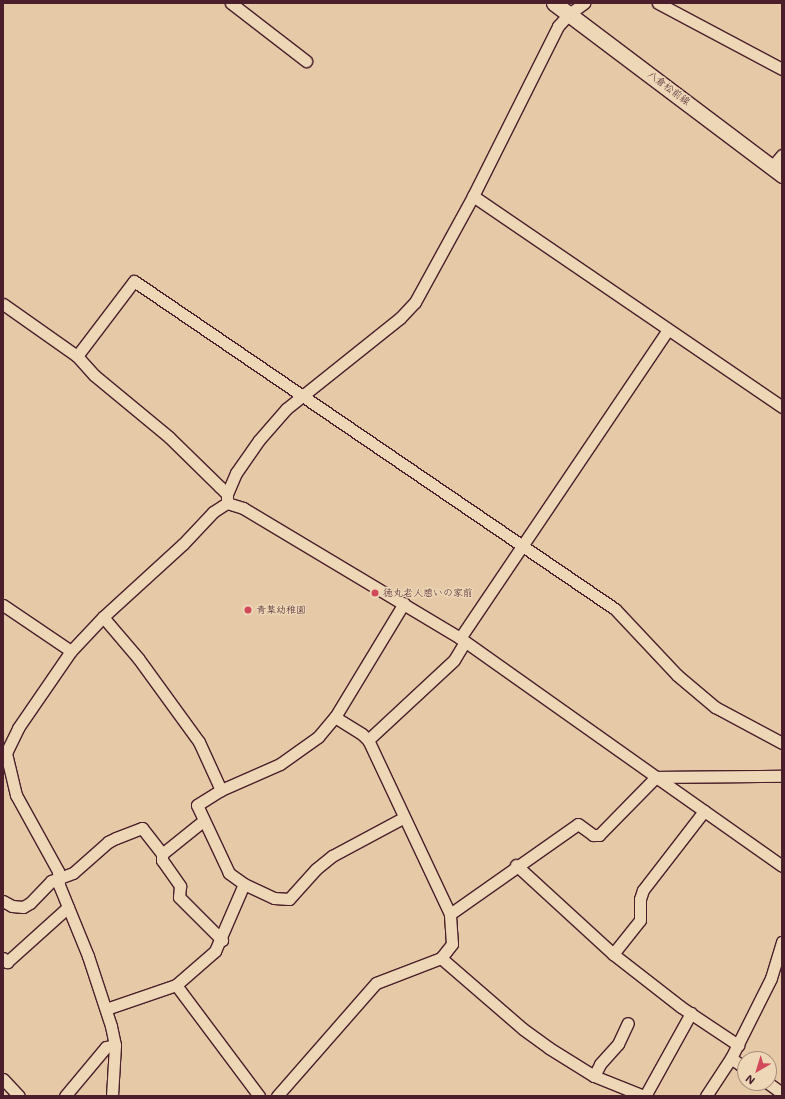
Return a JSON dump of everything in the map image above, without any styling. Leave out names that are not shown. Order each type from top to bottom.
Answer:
[{"type":"main road","name":"八倉松前線","points":[[554,3],[777,172]]},
{"type":"street","points":[[231,3],[306,61]]},
{"type":"street","points":[[112,1096],[115,1045],[106,1009],[68,907],[58,878],[58,872],[16,795],[4,753],[18,728],[71,651],[103,617],[183,544],[227,499],[236,473],[259,440],[286,409],[302,394],[400,318],[414,302],[474,196],[532,75],[558,26],[569,14],[584,3]]},
{"type":"street","points":[[658,3],[782,68]]},
{"type":"street","points":[[777,172],[782,155]]},
{"type":"street","points":[[474,196],[782,407]]},
{"type":"street","points":[[77,356],[134,281],[302,394],[615,610],[677,675],[715,707],[782,743]]},
{"type":"street","points":[[3,304],[77,356],[94,375],[168,437],[227,499],[404,603],[462,640],[782,866]]},
{"type":"street","points":[[368,740],[454,660],[462,640],[522,545],[668,330]]},
{"type":"street","points":[[403,818],[332,856],[316,869],[289,899],[274,898],[244,884],[228,873],[197,806],[221,790],[280,764],[310,744],[335,717],[404,603]]},
{"type":"street","points":[[3,605],[71,651]]},
{"type":"street","points":[[103,617],[138,658],[198,742],[221,790]]},
{"type":"street","points":[[277,1096],[376,983],[442,958],[452,944],[450,914],[403,818],[368,740],[362,734],[335,717]]},
{"type":"street","points":[[450,914],[516,865],[578,824],[593,835],[600,835],[656,777],[782,776]]},
{"type":"street","points":[[613,954],[640,920],[640,899],[643,890],[704,811]]},
{"type":"street","points":[[162,854],[204,821]]},
{"type":"street","points":[[3,901],[12,906],[23,907],[30,904],[51,881],[83,866],[108,842],[142,828],[162,854],[162,860],[180,886],[179,897],[222,940]]},
{"type":"street","points":[[516,865],[613,954],[691,1013],[738,1045]]},
{"type":"street","points":[[106,1009],[176,985],[215,951],[222,940],[244,884]]},
{"type":"street","points":[[3,958],[7,962],[68,907]]},
{"type":"street","points":[[706,1096],[738,1045],[771,978],[782,942]]},
{"type":"street","points":[[442,958],[523,1029],[594,1076],[644,1096],[691,1013]]},
{"type":"street","points":[[176,985],[259,1096]]},
{"type":"street","points":[[594,1076],[600,1064],[618,1044],[628,1023]]},
{"type":"street","points":[[65,1096],[106,1047],[115,1045]]},
{"type":"street","points":[[731,1058],[737,1062]]},
{"type":"street","points":[[3,1079],[19,1096]]},
{"type":"place","name":"徳丸老人憩いの家前","points":[[375,593]]},
{"type":"place","name":"青葉幼稚園","points":[[248,610]]}]
